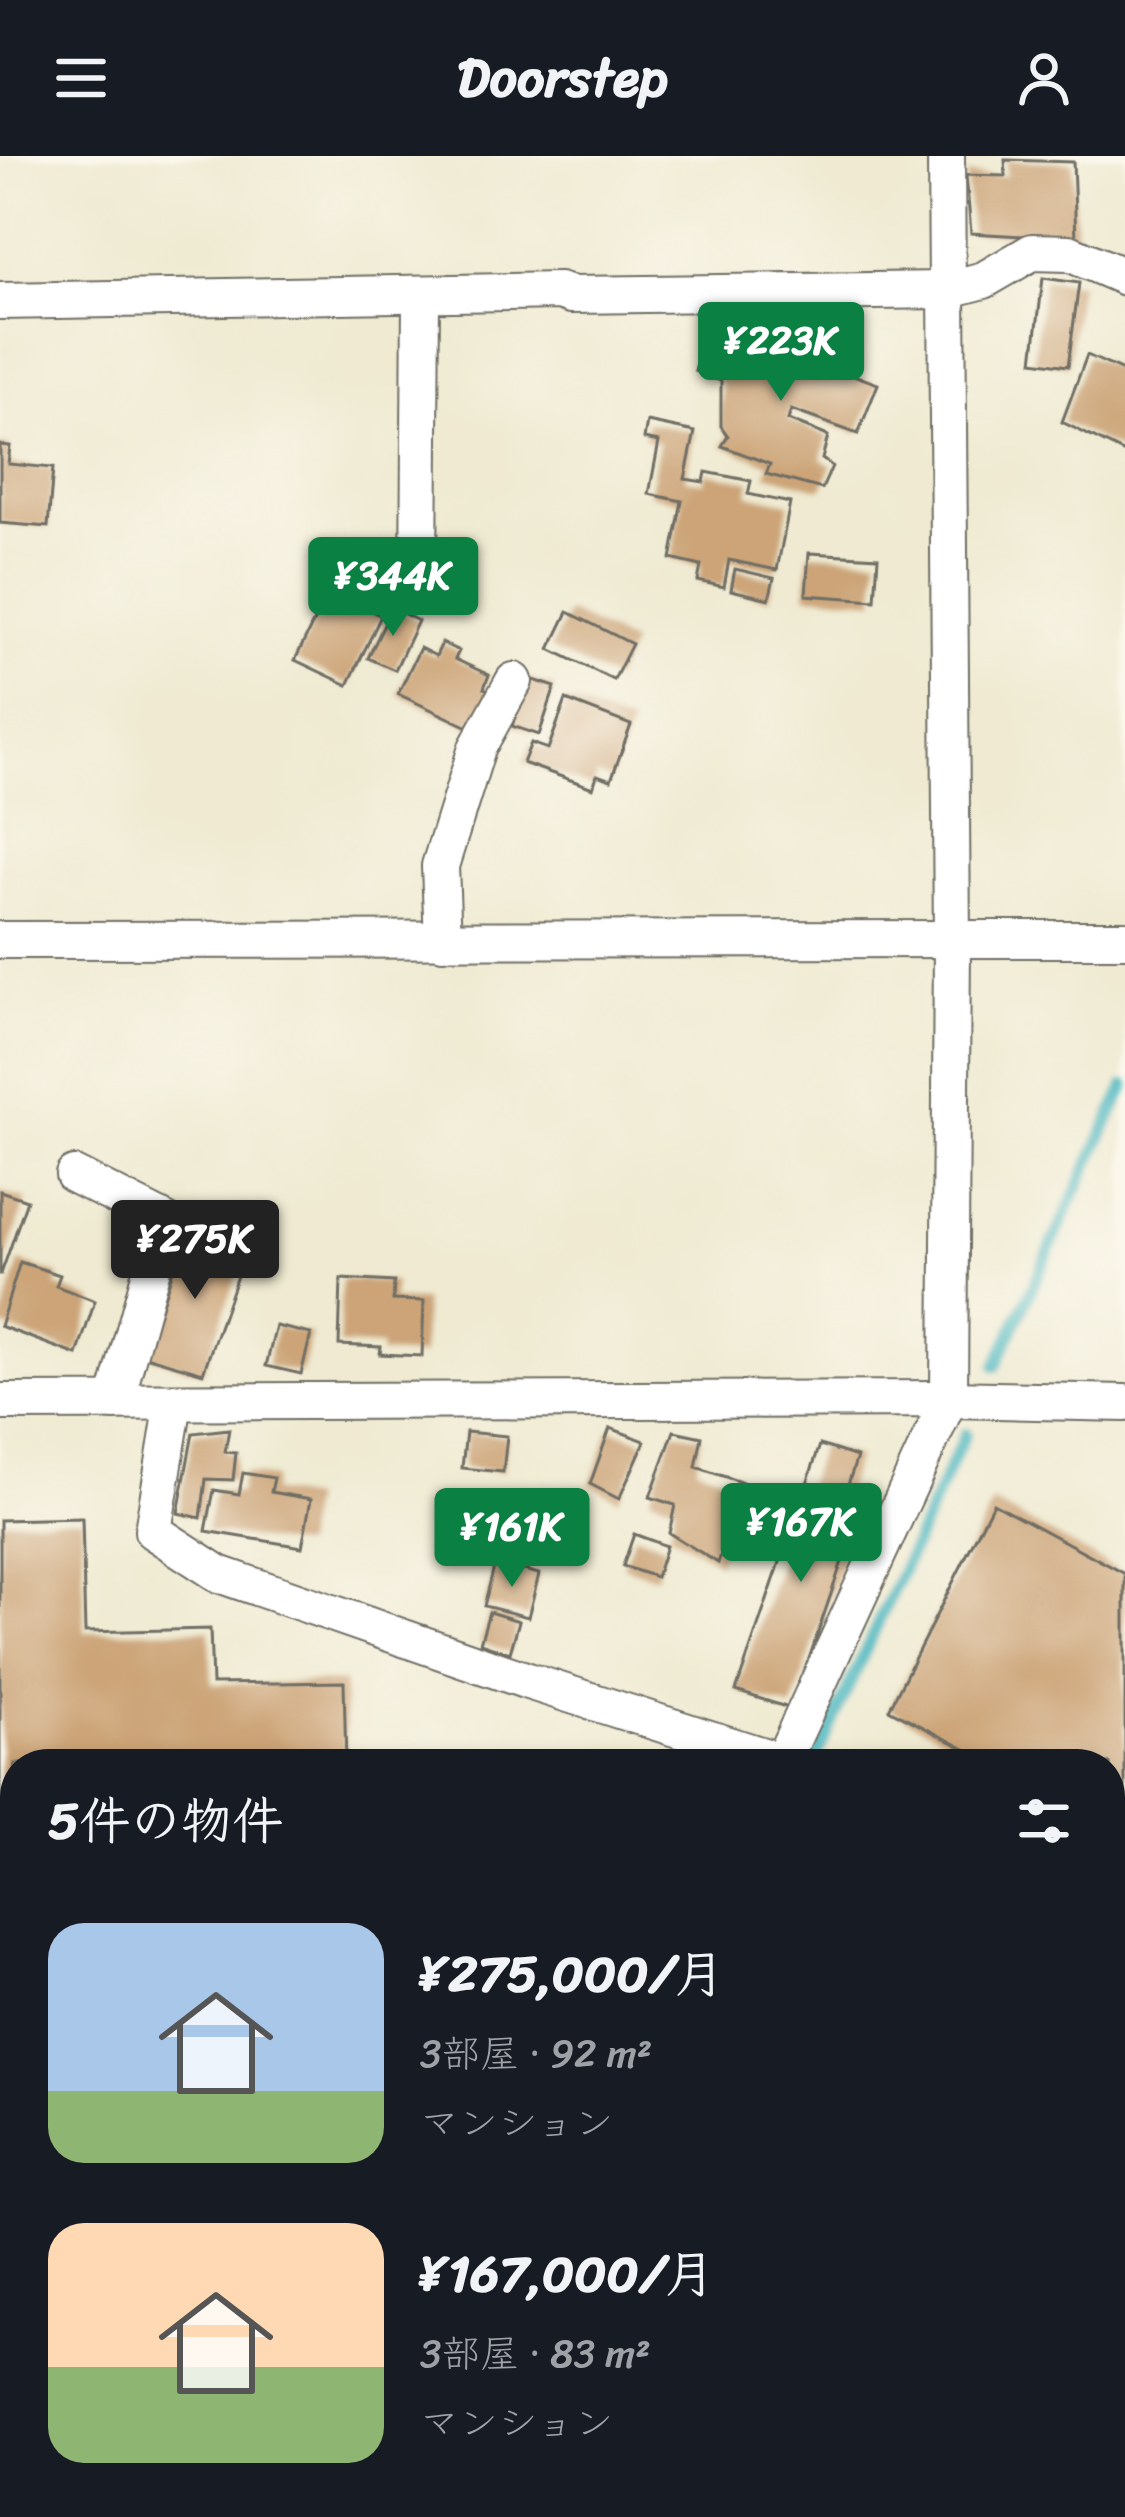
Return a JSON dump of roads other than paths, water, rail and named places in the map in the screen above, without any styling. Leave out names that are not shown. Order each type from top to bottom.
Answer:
[{"type":"street","points":[[788,1749],[949,1399],[952,942],[946,156]]},
{"type":"street","points":[[0,301],[946,290],[983,280],[1032,252],[1069,254],[1125,277]]},
{"type":"street","points":[[419,581],[421,296]]},
{"type":"street","points":[[443,941],[440,866],[477,748],[514,681]]},
{"type":"street","points":[[0,940],[1125,939]]},
{"type":"street","points":[[74,1175],[165,1221],[115,1402]]},
{"type":"street","points":[[0,1402],[949,1399],[1125,1403]]},
{"type":"street","points":[[174,1402],[153,1531],[219,1574],[741,1749]]},
{"type":"waterway","points":[[996,1366],[1125,1086]]},
{"type":"waterway","points":[[820,1749],[965,1434]]}]
